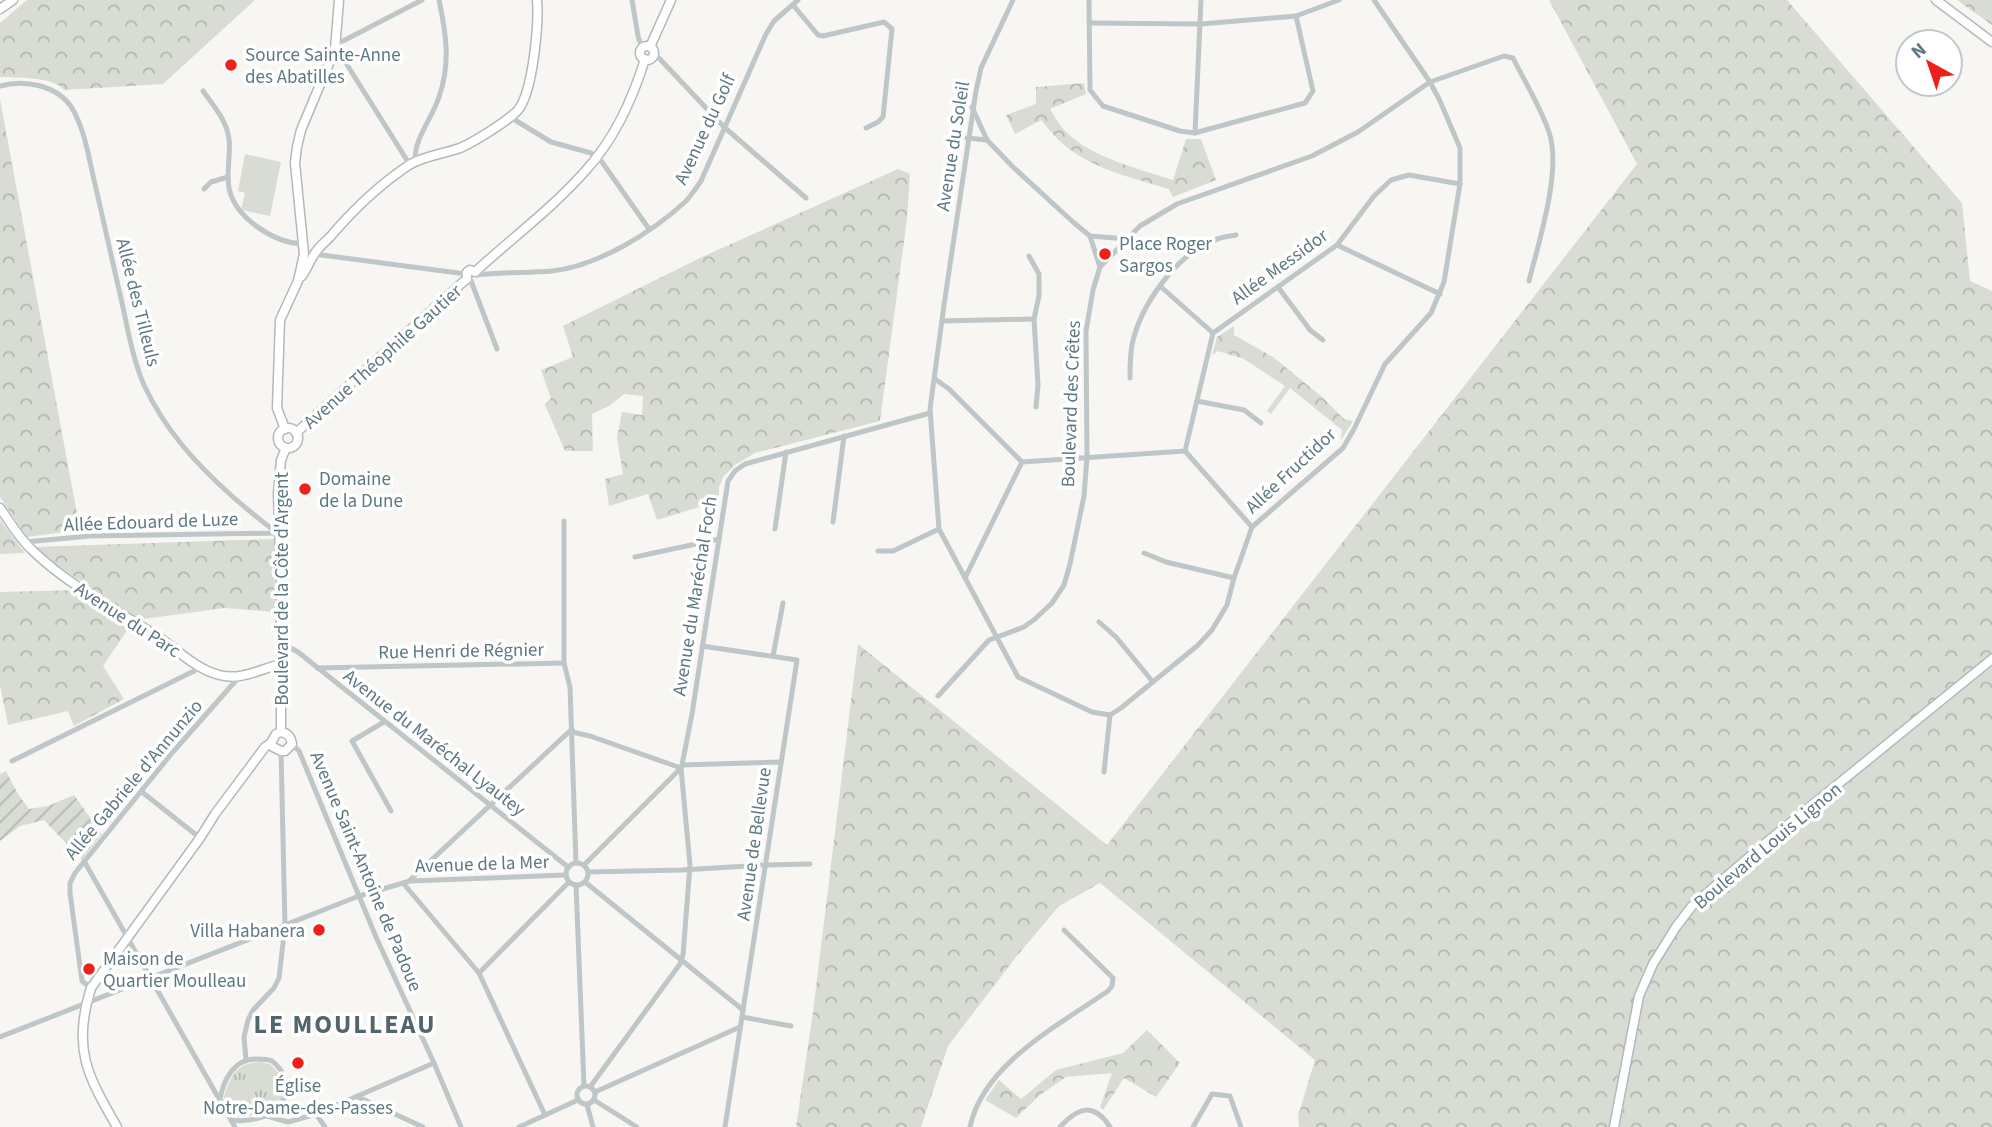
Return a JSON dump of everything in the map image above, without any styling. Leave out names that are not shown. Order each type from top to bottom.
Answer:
[{"type":"main road","points":[[0,9],[13,0]]},
{"type":"main road","points":[[285,429],[277,408],[280,320],[298,281],[304,254],[295,163],[301,130],[336,45],[339,0]]},
{"type":"main road","points":[[298,281],[311,264],[314,254],[364,201],[412,164],[463,147],[519,109],[526,96],[538,25],[537,0]]},
{"type":"main road","name":"Avenue Théophile Gautier","points":[[296,433],[571,187],[597,158],[631,96],[671,0]]},
{"type":"main road","points":[[1936,0],[1992,42]]},
{"type":"main road","points":[[304,254],[314,254]]},
{"type":"main road","points":[[285,429],[296,433],[296,444],[286,448],[281,445],[279,440],[285,429]]},
{"type":"main road","name":"Boulevard de la Côte d'Argent","points":[[281,732],[278,493],[281,460],[286,448]]},
{"type":"main road","name":"Avenue du Parc","points":[[0,508],[34,552],[74,583],[163,640],[205,671],[221,676],[239,677],[281,664]]},
{"type":"main road","name":"Boulevard Louis Lignon","points":[[1614,1127],[1639,996],[1653,964],[1692,906],[1992,659]]},
{"type":"main road","name":"Boulevard de la Côte d'Argent","points":[[117,1127],[92,1083],[83,1053],[82,1030],[91,988],[265,747],[281,732],[289,735],[292,744]]},
{"type":"main road","points":[[271,743],[281,751],[292,744]]},
{"type":"street","points":[[412,164],[336,45],[422,0]]},
{"type":"street","points":[[412,164],[414,150],[439,97],[444,76],[447,36],[439,0]]},
{"type":"street","points":[[632,0],[638,36],[648,52],[658,57],[724,127],[806,198]]},
{"type":"street","points":[[783,0],[793,5],[818,35],[884,22],[892,29],[883,117],[866,128]]},
{"type":"street","name":"Avenue du Soleil","points":[[939,529],[930,412],[967,138],[981,68],[1013,0]]},
{"type":"street","points":[[1089,0],[1090,90],[1103,106],[1180,131],[1195,132],[1305,103],[1313,91],[1296,16]]},
{"type":"street","points":[[1195,132],[1201,0]]},
{"type":"street","points":[[1089,23],[1201,24],[1296,16],[1339,0]]},
{"type":"street","name":"Allée Fructidor","points":[[1110,715],[1121,709],[1197,646],[1212,630],[1227,605],[1252,527],[1343,448],[1385,364],[1431,313],[1440,294],[1460,184],[1460,148],[1430,82],[1374,0]]},
{"type":"street","name":"Avenue du Golf","points":[[314,254],[471,276],[553,271],[583,265],[616,250],[687,201],[701,181],[765,34],[774,21],[793,5]]},
{"type":"street","name":"Boulevard des Crêtes","points":[[938,696],[989,640],[1024,627],[1052,603],[1064,586],[1084,496],[1087,457],[1086,331],[1093,290],[1100,267],[1140,226],[1177,204],[1312,156],[1358,132],[1430,82],[1504,56],[1513,58],[1545,122],[1554,166],[1529,281]]},
{"type":"street","name":"Allée des Tilleuls","points":[[0,86],[9,83],[38,85],[54,91],[71,107],[87,152],[128,334],[143,382],[156,409],[187,453],[266,526],[278,533]]},
{"type":"street","points":[[203,91],[221,117],[229,137],[229,190],[237,208],[252,224],[269,234],[303,244]]},
{"type":"street","points":[[972,107],[987,140],[1090,236],[1100,267]]},
{"type":"street","points":[[510,117],[551,142],[591,153],[602,162],[649,229]]},
{"type":"street","points":[[967,138],[987,140]]},
{"type":"street","name":"Allée Messidor","points":[[1213,333],[1337,245],[1374,195],[1391,180],[1409,174],[1460,184]]},
{"type":"street","points":[[204,189],[211,182],[228,177]]},
{"type":"street","points":[[1130,378],[1132,344],[1138,325],[1160,286],[1170,273],[1200,247],[1236,235]]},
{"type":"street","points":[[1090,236],[1127,239]]},
{"type":"street","points":[[1337,245],[1440,294]]},
{"type":"street","points":[[1029,256],[1039,274],[1039,296],[1034,320],[1038,385],[1036,407]]},
{"type":"street","points":[[488,260],[489,270],[493,274]]},
{"type":"street","points":[[471,276],[497,349]]},
{"type":"street","points":[[1160,286],[1213,333],[1185,451]]},
{"type":"street","points":[[1278,287],[1310,330],[1323,340]]},
{"type":"street","points":[[942,321],[1034,320]]},
{"type":"street","points":[[934,379],[949,389],[1022,463]]},
{"type":"street","points":[[1198,401],[1244,410],[1261,423]]},
{"type":"street","name":"Avenue du Maréchal Foch","points":[[682,960],[690,869],[681,766],[728,481],[735,471],[745,464],[930,412]]},
{"type":"street","points":[[833,522],[844,436]]},
{"type":"street","points":[[1022,463],[1185,451]]},
{"type":"street","points":[[1185,451],[1252,527]]},
{"type":"street","points":[[775,529],[786,453]]},
{"type":"street","points":[[965,578],[1022,463]]},
{"type":"street","points":[[564,522],[564,663],[570,687],[576,863]]},
{"type":"street","points":[[878,551],[893,551],[939,529],[1018,677],[1092,712],[1110,715],[1104,772]]},
{"type":"street","name":"Allée Edouard de Luze","points":[[25,542],[90,536],[278,533]]},
{"type":"street","points":[[635,557],[719,539]]},
{"type":"street","points":[[1144,553],[1166,562],[1234,578]]},
{"type":"street","points":[[773,656],[783,603]]},
{"type":"street","points":[[1098,622],[1116,637],[1153,682]]},
{"type":"street","name":"Avenue du Maréchal Lyautey","points":[[280,646],[287,646],[298,652],[568,867]]},
{"type":"street","name":"Avenue de Bellevue","points":[[702,646],[797,660],[726,1127]]},
{"type":"street","name":"Rue Henri de Régnier","points":[[317,668],[564,663]]},
{"type":"street","points":[[12,761],[199,667]]},
{"type":"street","name":"Allée Gabriele d'Annunzio","points":[[91,988],[82,981],[69,893],[70,883],[84,861],[172,753],[239,677]]},
{"type":"street","points":[[384,722],[352,741],[391,811]]},
{"type":"street","points":[[572,731],[681,766],[780,762]]},
{"type":"street","points":[[545,1115],[479,973],[406,882],[572,731]]},
{"type":"street","name":"Avenue Saint-Antoine de Padoue","points":[[292,744],[299,751],[376,937],[461,1127]]},
{"type":"street","points":[[246,1059],[244,1037],[248,1020],[279,978],[285,926],[281,751]]},
{"type":"street","points":[[584,865],[681,766]]},
{"type":"street","points":[[142,792],[200,838]]},
{"type":"street","points":[[84,861],[235,1127]]},
{"type":"street","points":[[576,863],[584,865],[588,872],[585,882],[576,885],[569,882],[565,875],[568,867],[576,863]]},
{"type":"street","points":[[588,872],[810,864]]},
{"type":"street","name":"Avenue de la Mer","points":[[0,1037],[359,896],[406,882],[565,875]]},
{"type":"street","points":[[479,973],[569,882]]},
{"type":"street","points":[[585,882],[743,1013],[791,1026]]},
{"type":"street","points":[[576,885],[589,1088],[594,1100],[637,1127]]},
{"type":"street","points":[[970,1127],[982,1095],[1004,1068],[1030,1045],[1112,986],[1113,978],[1064,930]]},
{"type":"street","points":[[589,1088],[682,960]]},
{"type":"street","points":[[594,1100],[587,1105],[581,1104],[577,1091],[740,1027]]},
{"type":"street","points":[[220,1100],[222,1088],[229,1075],[246,1059],[272,1061],[287,1080],[288,1090],[284,1101],[276,1110],[267,1116],[231,1120]]},
{"type":"street","points":[[267,1116],[288,1122],[316,1114],[434,1063]]},
{"type":"street","points":[[1193,1127],[1212,1094],[1230,1096],[1241,1127]]},
{"type":"street","points":[[358,1097],[423,1127]]},
{"type":"street","points":[[519,1127],[578,1100]]},
{"type":"street","points":[[587,1105],[593,1127]]},
{"type":"street","points":[[1060,1127],[1078,1112],[1088,1109],[1097,1112],[1110,1127]]},
{"type":"street","points":[[316,1114],[325,1127]]},
{"type":"green space","points":[[27,0],[255,0],[163,84],[64,90],[59,85],[43,80],[0,77],[0,23]]},
{"type":"green space","points":[[1549,0],[1787,0],[1962,203],[1970,281],[1992,291],[1992,1127],[1299,1127],[1298,1116],[1315,1060],[1100,883],[1059,906],[948,1046],[921,1127],[796,1127],[813,1012],[858,644],[1107,845],[1637,164]]},
{"type":"green space","points":[[1957,0],[1992,0],[1992,25]]},
{"type":"green space","points":[[1084,83],[1086,94],[1050,109],[1064,130],[1077,141],[1117,162],[1173,180],[1186,139],[1201,139],[1216,180],[1173,197],[1169,189],[1113,172],[1074,153],[1041,120],[1015,134],[1006,115],[1036,104],[1036,87]]},
{"type":"green space","points":[[0,99],[80,530],[27,537],[0,497]]},
{"type":"green space","points":[[245,154],[281,162],[270,216],[241,210],[245,193],[238,191]]},
{"type":"green space","points":[[898,169],[910,174],[907,219],[880,421],[755,453],[735,465],[723,477],[719,488],[719,501],[657,520],[648,494],[609,506],[605,479],[623,474],[617,438],[622,412],[642,415],[643,396],[624,394],[609,406],[592,414],[593,451],[565,451],[545,405],[551,398],[541,370],[573,357],[563,326],[702,257]]},
{"type":"green space","points":[[1234,326],[1234,335],[1273,357],[1322,397],[1344,419],[1353,421],[1341,440],[1342,430],[1290,388],[1271,414],[1267,411],[1285,386],[1244,359],[1218,351],[1212,355],[1217,337]]},
{"type":"green space","points":[[0,520],[25,553],[0,554]]},
{"type":"green space","points":[[274,539],[275,612],[225,608],[136,620],[35,549],[35,547]]},
{"type":"green space","points":[[81,590],[130,626],[103,666],[124,699],[74,726],[68,711],[8,725],[0,685],[0,592]]},
{"type":"green space","points":[[6,771],[29,809],[48,806],[74,795],[102,834],[82,860],[44,820],[20,826],[0,841],[0,774]]},
{"type":"green space","points":[[1147,1030],[1180,1063],[1156,1097],[1124,1078],[1103,1110],[1100,1107],[1112,1073],[1066,1077],[1040,1095],[1016,1118],[985,1100],[999,1080],[1021,1099],[1056,1070],[1123,1053]]},
{"type":"green space","points":[[260,1062],[270,1064],[280,1076],[284,1087],[283,1096],[278,1104],[258,1115],[232,1117],[223,1101],[234,1073],[245,1065]]},
{"type":"place","name":"Source Sainte-Anne des Abatilles","points":[[231,65]]},
{"type":"place","name":"Place Roger Sargos","points":[[1105,254]]},
{"type":"place","name":"Domaine de la Dune","points":[[305,489]]},
{"type":"place","name":"Villa Habanera","points":[[319,930]]},
{"type":"place","name":"Maison de Quartier Moulleau","points":[[89,969]]},
{"type":"place","name":"Église Notre-Dame-des-Passes","points":[[298,1063]]},
{"type":"district","name":"LE MOULLEAU","points":[[345,1024]]}]
